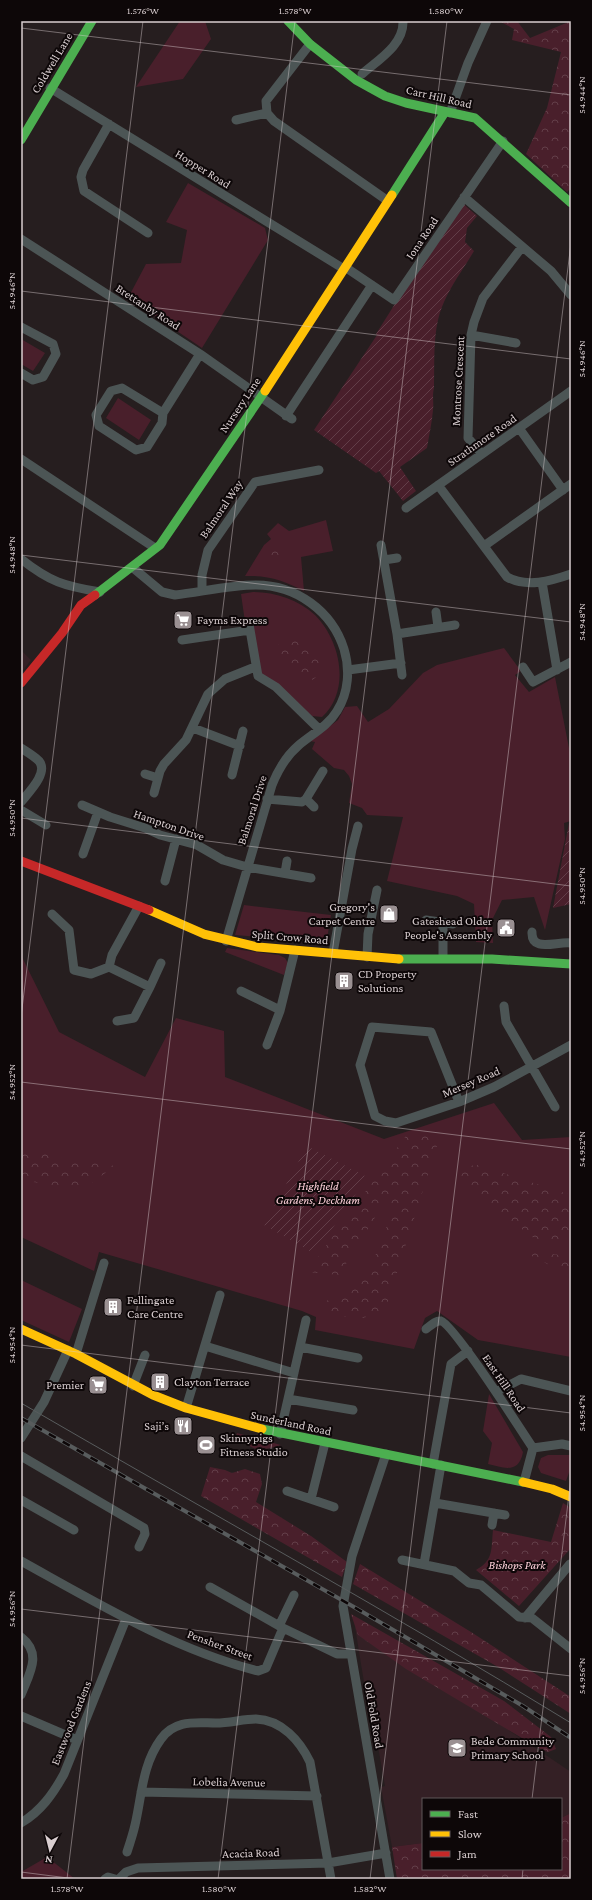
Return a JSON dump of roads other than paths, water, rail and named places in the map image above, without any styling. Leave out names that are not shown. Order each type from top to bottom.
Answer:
[{"type":"street","name":"Coldwell Lane","points":[[21,140],[50,88],[92,21]]},
{"type":"street","name":"Carr Hill Road","points":[[288,21],[310,44],[356,80],[386,96],[406,103],[475,118],[503,141],[571,203]]},
{"type":"street","points":[[362,74],[395,44],[401,36],[403,21]]},
{"type":"street","points":[[448,112],[486,21]]},
{"type":"street","points":[[310,44],[266,101],[267,113],[274,121],[388,201]]},
{"type":"street","name":"Hopper Road","points":[[50,88],[344,268]]},
{"type":"street","name":"Nursery Lane","points":[[21,683],[62,633],[81,605],[160,545],[260,398],[388,201],[448,112]]},
{"type":"street","points":[[236,120],[267,113]]},
{"type":"street","points":[[109,124],[83,170],[81,177],[84,191],[148,233]]},
{"type":"street","name":"Iona Road","points":[[344,268],[394,300],[503,141]]},
{"type":"street","points":[[464,197],[557,277],[571,295]]},
{"type":"street","name":"Brettanby Road","points":[[21,239],[200,354],[260,398],[289,417],[372,285]]},
{"type":"street","name":"Montrose Crescent","points":[[482,454],[468,438],[472,334],[483,298],[522,247]]},
{"type":"street","points":[[21,327],[53,344],[56,354],[43,377],[33,380],[21,373]]},
{"type":"street","points":[[472,334],[516,343]]},
{"type":"street","points":[[163,413],[122,388],[111,391],[96,415],[99,426],[136,450],[147,447],[162,423],[163,413],[200,354]]},
{"type":"street","name":"Strathmore Road","points":[[406,508],[571,391]]},
{"type":"street","points":[[519,428],[563,490]]},
{"type":"street","points":[[21,459],[155,548]]},
{"type":"street","name":"Balmoral Way","points":[[202,592],[202,575],[208,550],[254,482],[319,470]]},
{"type":"street","points":[[484,546],[571,484]]},
{"type":"street","points":[[438,485],[507,578],[516,582],[542,582],[571,574]]},
{"type":"street","points":[[381,545],[397,634],[402,675]]},
{"type":"street","points":[[384,560],[397,558]]},
{"type":"street","points":[[21,559],[38,573],[56,582],[100,592]]},
{"type":"street","name":"Balmoral Drive","points":[[132,567],[162,592],[175,595],[256,585],[270,586],[288,591],[304,598],[323,614],[335,629],[346,656],[348,670],[344,698],[337,711],[329,722],[289,754],[277,772],[267,799],[226,941]]},
{"type":"street","points":[[542,582],[557,670]]},
{"type":"street","points":[[436,612],[438,628]]},
{"type":"street","points":[[397,634],[455,625]]},
{"type":"street","points":[[182,640],[249,627],[256,673],[261,679],[276,687],[319,729]]},
{"type":"street","points":[[523,667],[533,682],[571,662]]},
{"type":"street","points":[[348,670],[400,664]]},
{"type":"street","points":[[154,793],[164,764],[180,747],[193,728],[203,702],[213,689],[225,680],[255,667]]},
{"type":"street","points":[[193,728],[240,746]]},
{"type":"street","points":[[232,775],[243,731]]},
{"type":"street","points":[[21,748],[38,761],[41,768],[40,776],[21,802]]},
{"type":"street","points":[[267,799],[297,802],[306,799],[323,771]]},
{"type":"street","points":[[145,774],[158,778]]},
{"type":"street","points":[[306,799],[314,807]]},
{"type":"street","name":"Hampton Drive","points":[[82,805],[176,840],[197,845],[223,860],[247,867],[311,878]]},
{"type":"street","points":[[21,810],[46,825]]},
{"type":"street","points":[[83,854],[98,812]]},
{"type":"street","points":[[333,952],[352,849],[358,826]]},
{"type":"street","points":[[165,881],[176,840]]},
{"type":"street","name":"Split Crow Road","points":[[21,861],[139,906],[204,934],[226,941],[258,947],[333,952],[388,959],[492,959],[571,964]]},
{"type":"street","points":[[285,873],[287,861]]},
{"type":"street","points":[[367,957],[368,934],[377,890]]},
{"type":"street","points":[[108,967],[112,955],[139,906]]},
{"type":"street","points":[[52,914],[69,930],[74,970],[91,974],[108,967],[150,987]]},
{"type":"street","points":[[426,920],[453,924]]},
{"type":"street","points":[[443,923],[443,958]]},
{"type":"street","points":[[532,932],[531,939],[534,943],[540,945],[563,942],[571,943]]},
{"type":"street","points":[[267,1045],[280,1010],[295,950]]},
{"type":"street","points":[[117,1021],[134,1018],[161,963]]},
{"type":"street","points":[[241,991],[280,1010]]},
{"type":"street","points":[[504,1006],[506,1022],[531,1068],[555,1107]]},
{"type":"street","name":"Mersey Road","points":[[459,1102],[431,1032],[372,1027],[360,1065],[375,1116],[385,1121],[396,1123],[459,1102],[494,1087],[571,1046]]},
{"type":"street","points":[[21,1438],[44,1402],[72,1352],[104,1263]]},
{"type":"street","points":[[186,1408],[220,1295]]},
{"type":"street","points":[[280,1434],[306,1320]]},
{"type":"street","name":"East Hill Road","points":[[426,1329],[437,1321],[442,1321],[447,1324],[468,1351],[533,1448]]},
{"type":"street","name":"Sunderland Road","points":[[21,1329],[72,1352],[133,1386],[186,1408],[280,1434],[524,1482],[552,1489],[571,1497]]},
{"type":"street","points":[[205,1346],[294,1373]]},
{"type":"street","points":[[300,1347],[358,1358]]},
{"type":"street","points":[[424,1564],[435,1503],[437,1464],[451,1364],[468,1351]]},
{"type":"street","points":[[133,1386],[145,1355]]},
{"type":"street","points":[[496,1392],[520,1379],[571,1391]]},
{"type":"street","points":[[288,1399],[353,1410]]},
{"type":"street","points":[[311,1499],[325,1443]]},
{"type":"street","points":[[524,1482],[533,1448],[562,1444],[571,1446]]},
{"type":"street","name":"Old Fold Road","points":[[386,1454],[352,1556],[343,1606],[350,1654],[390,1879]]},
{"type":"street","points":[[21,1456],[144,1528],[145,1534],[139,1547]]},
{"type":"street","points":[[287,1491],[334,1507]]},
{"type":"street","points":[[21,1500],[74,1530]]},
{"type":"street","points":[[435,1503],[505,1515]]},
{"type":"street","points":[[492,1525],[494,1513]]},
{"type":"street","points":[[402,1560],[454,1572],[469,1584],[482,1584],[514,1614],[525,1618],[532,1618],[571,1649]]},
{"type":"street","name":"Pensher Street","points":[[21,1561],[126,1619],[167,1639],[258,1671],[266,1668],[294,1595]]},
{"type":"street","points":[[525,1618],[570,1564]]},
{"type":"street","points":[[210,1587],[281,1627],[337,1654],[350,1654]]},
{"type":"street","name":"Eastwood Gardens","points":[[21,1823],[43,1805],[55,1790],[64,1774],[126,1619]]},
{"type":"street","points":[[21,1637],[29,1645],[33,1654],[33,1661],[21,1695]]},
{"type":"street","points":[[21,1716],[77,1740]]},
{"type":"street","points":[[127,1852],[136,1825],[147,1764],[162,1737],[172,1728],[185,1723],[216,1723],[258,1719],[280,1726],[292,1735],[304,1750],[310,1762],[331,1879]]},
{"type":"street","name":"Lobelia Avenue","points":[[141,1792],[317,1796]]},
{"type":"street","name":"Acacia Road","points":[[119,1879],[126,1872],[138,1868],[328,1863],[386,1853]]},
{"type":"street","points":[[104,1879],[108,1877],[115,1879]]},
{"type":"tram line","points":[[21,1403],[366,1601],[571,1723]]},
{"type":"railway","points":[[21,1418],[354,1607],[523,1706],[571,1738]]},
{"type":"place","name":"Fayms Express","points":[[183,620]]},
{"type":"place","name":"Gregory's Carpet Centre","points":[[389,914]]},
{"type":"place","name":"Gateshead Older People's Assembly","points":[[506,928]]},
{"type":"place","name":"CD Property Solutions","points":[[344,981]]},
{"type":"place","name":"Fellingate Care Centre","points":[[113,1307]]},
{"type":"place","name":"Clayton Terrace","points":[[160,1382]]},
{"type":"place","name":"Premier","points":[[98,1385]]},
{"type":"place","name":"Saji’s","points":[[183,1426]]},
{"type":"place","name":"Skinnypigs Fitness Studio","points":[[206,1445]]},
{"type":"place","name":"Bede Community Primary School","points":[[457,1748]]},
{"type":"park label","name":"Highfield Gardens, Deckham","points":[[318,1193]]},
{"type":"park label","name":"Bishops Park","points":[[517,1565]]}]
